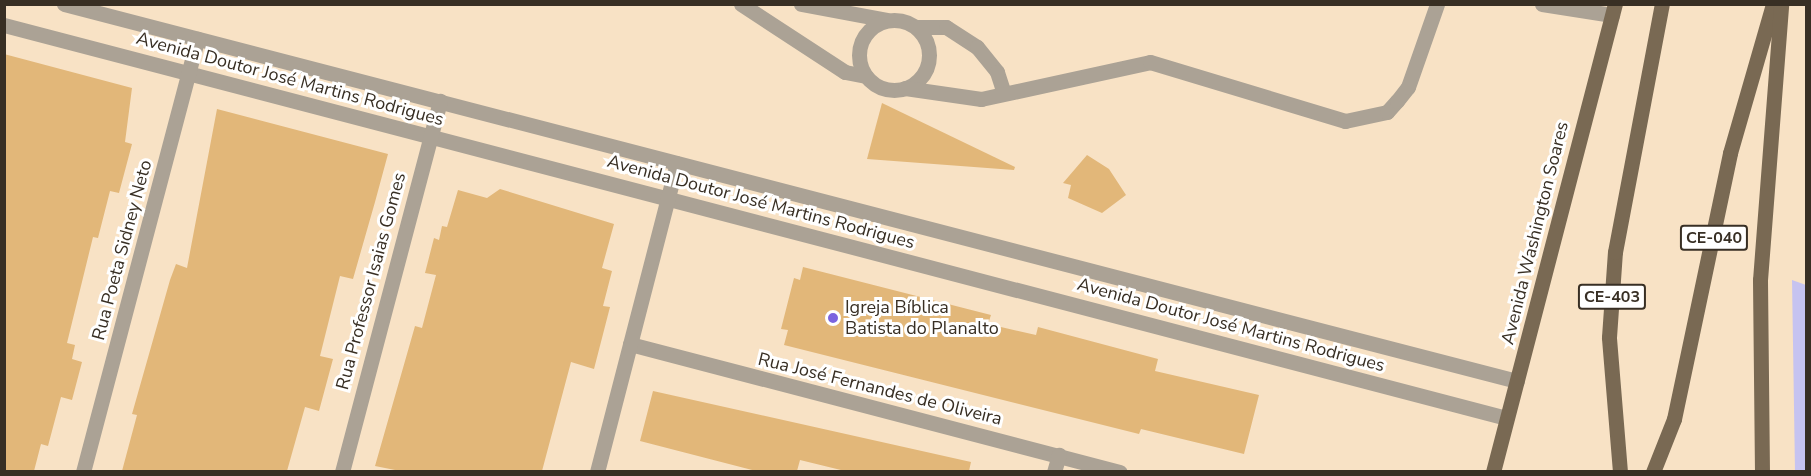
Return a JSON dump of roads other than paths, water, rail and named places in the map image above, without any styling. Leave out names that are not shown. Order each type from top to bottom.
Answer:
[{"type":"main road","name":"CE-403","points":[[1620,471],[1609,337],[1621,205],[1662,4]]},
{"type":"main road","name":"CE-040","points":[[1653,471],[1674,419],[1730,153],[1773,4]]},
{"type":"main road","points":[[1762,471],[1760,280],[1780,4]]},
{"type":"main road","name":"Avenida Washington Soares","points":[[1493,471],[1614,10]]},
{"type":"street","name":"Avenida Doutor José Martins Rodrigues","points":[[64,4],[1517,381]]},
{"type":"street","points":[[741,4],[844,72],[866,76],[882,88],[905,88],[981,99],[1003,91],[1150,62],[1345,121],[1387,112],[1397,101],[1408,87],[1437,4]]},
{"type":"street","points":[[801,4],[916,27],[946,27],[976,47],[997,72],[1003,91]]},
{"type":"street","points":[[1542,4],[1614,10]]},
{"type":"street","points":[[866,76],[859,57],[863,37],[887,20]]},
{"type":"street","name":"Avenida Doutor José Martins Rodrigues","points":[[4,25],[1506,418]]},
{"type":"street","points":[[905,88],[921,79],[930,58],[916,27]]},
{"type":"street","name":"Rua Poeta Sidney Neto","points":[[83,471],[197,39]]},
{"type":"street","name":"Rua Professor Isaias Gomes","points":[[342,471],[440,101]]},
{"type":"street","points":[[597,471],[677,163]]},
{"type":"street","name":"Rua José Fernandes de Oliveira","points":[[630,344],[1120,471]]},
{"type":"street","points":[[1054,471],[1059,455]]},
{"type":"place","name":"Igreja Bíblica Batista do Planalto","points":[[833,318]]}]
